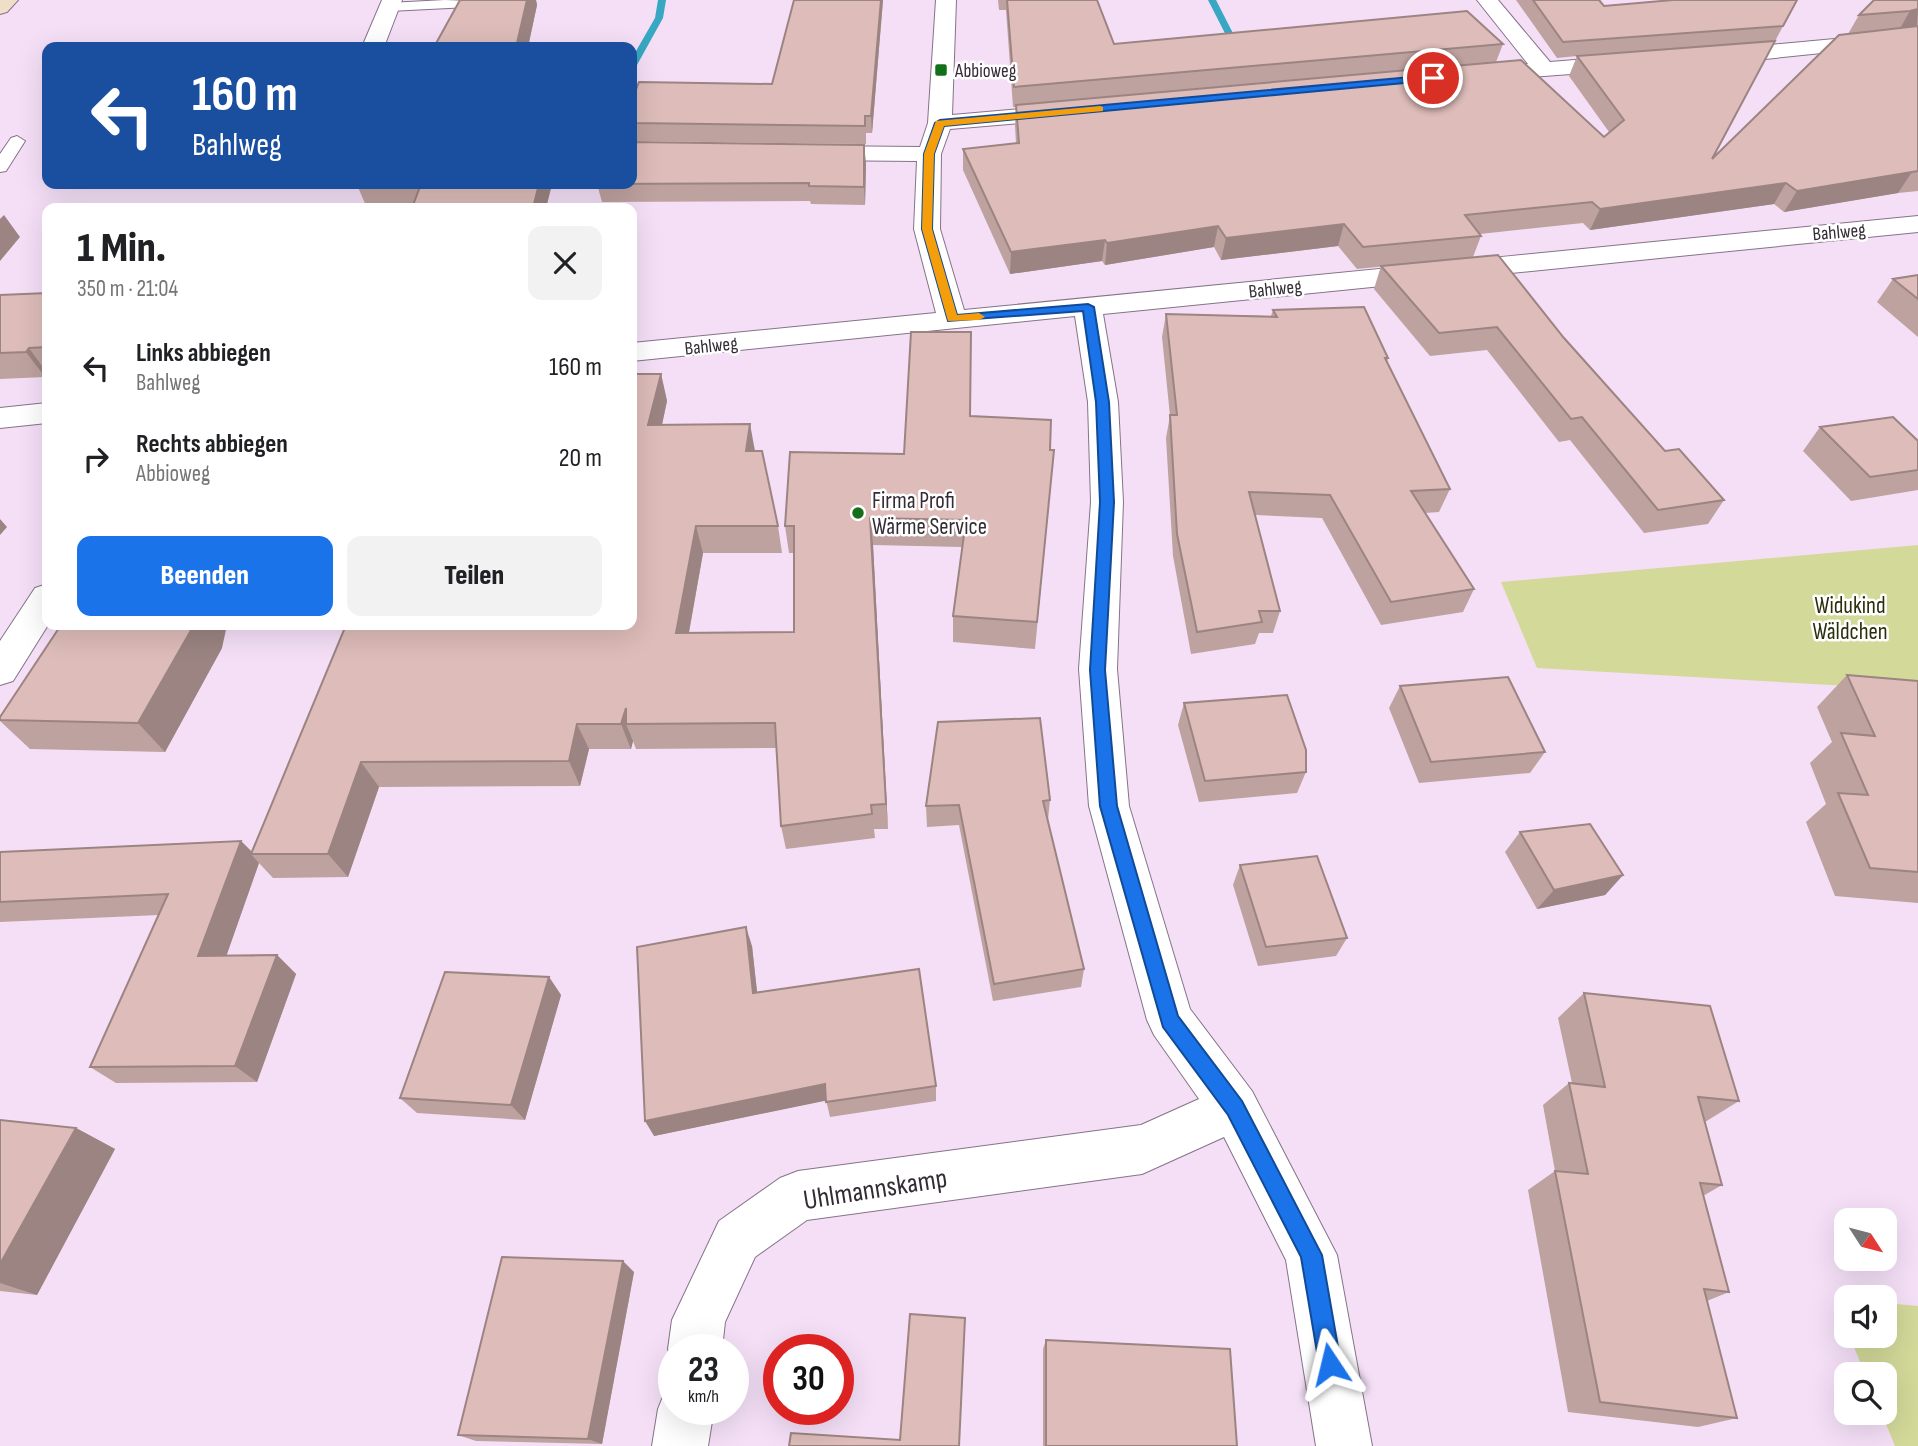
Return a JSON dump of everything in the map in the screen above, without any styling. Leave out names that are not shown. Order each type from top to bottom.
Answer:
[{"type":"main road","points":[[0,8],[8,0]]},
{"type":"street","points":[[946,0],[940,123],[929,154],[927,229],[952,319]]},
{"type":"street","points":[[1488,0],[1543,68]]},
{"type":"street","points":[[375,42],[391,4]]},
{"type":"street","points":[[1696,58],[1900,39],[1918,34]]},
{"type":"street","points":[[1461,76],[1640,62]]},
{"type":"street","points":[[940,123],[1090,110]]},
{"type":"street","points":[[794,152],[929,154]]},
{"type":"street","name":"Bahlweg","points":[[637,351],[1918,224]]},
{"type":"street","points":[[1088,307],[1103,402],[1107,490],[1098,670],[1109,806],[1170,1020],[1235,1108],[1311,1255],[1344,1446]]},
{"type":"street","points":[[0,418],[42,414]]},
{"type":"street","points":[[0,671],[42,605]]},
{"type":"street","name":"Uhlmannskamp","points":[[697,1334],[699,1320],[737,1239],[798,1196],[1142,1149],[1235,1108]]},
{"type":"street","points":[[680,1446],[683,1425]]},
{"type":"lane","points":[[391,4],[489,2]]},
{"type":"lane","points":[[0,167],[17,141]]},
{"type":"green space","name":"Widukind Wäldchen","points":[[1918,545],[1918,690],[1537,668],[1501,582]]},
{"type":"green space","points":[[1897,1304],[1918,1306],[1918,1446],[1895,1446],[1886,1425],[1897,1425],[1897,1362],[1860,1362],[1854,1348],[1897,1348]]},
{"type":"building","points":[[460,0],[527,0],[517,42],[437,42]]},
{"type":"building","points":[[794,0],[881,0],[871,116],[865,116],[865,126],[637,123],[639,82],[772,84]]},
{"type":"building","points":[[1007,0],[1097,0],[1114,44],[1467,11],[1503,44],[1014,87]]},
{"type":"building","points":[[1533,0],[1599,0],[1604,6],[1673,0],[1797,0],[1783,26],[1563,42]]},
{"type":"building","points":[[1874,0],[1918,0],[1918,9],[1859,15]]},
{"type":"building","points":[[1918,26],[1918,171],[1797,191],[1786,183],[1600,209],[1592,202],[1465,215],[1481,236],[1363,247],[1344,224],[1226,238],[1218,226],[1107,243],[1105,240],[1011,252],[963,149],[1019,143],[1016,105],[1521,60],[1604,137],[1624,120],[1577,56],[1775,41],[1712,159],[1839,35]]},
{"type":"building","points":[[637,142],[864,145],[864,187],[809,186],[809,183],[637,184]]},
{"type":"building","points":[[419,189],[538,189],[534,203],[414,203]]},
{"type":"building","points":[[1498,255],[1564,338],[1665,451],[1679,449],[1724,500],[1658,510],[1582,417],[1571,419],[1497,327],[1439,333],[1381,266]]},
{"type":"building","points":[[1918,275],[1918,299],[1893,279]]},
{"type":"building","points":[[42,293],[42,347],[29,348],[26,352],[0,353],[0,295]]},
{"type":"building","points":[[1364,307],[1388,358],[1385,358],[1450,489],[1411,491],[1474,589],[1391,602],[1330,495],[1249,492],[1280,611],[1259,611],[1262,622],[1197,632],[1177,534],[1170,415],[1177,415],[1166,314],[1277,317],[1273,310]]},
{"type":"building","points":[[911,332],[971,332],[970,416],[1051,420],[1050,450],[1054,450],[1037,622],[953,616],[966,520],[870,518],[886,804],[871,805],[872,814],[781,826],[775,723],[626,724],[626,708],[621,724],[577,724],[569,761],[361,762],[328,854],[251,854],[344,630],[637,630],[637,374],[661,374],[648,425],[750,424],[746,451],[762,451],[778,526],[696,526],[676,633],[794,632],[794,526],[785,526],[790,452],[904,454]]},
{"type":"building","points":[[1893,417],[1918,441],[1918,470],[1870,477],[1820,427]]},
{"type":"building","points":[[58,630],[191,630],[138,723],[0,720]]},
{"type":"building","points":[[1847,675],[1918,681],[1918,872],[1870,868],[1838,793],[1868,795],[1841,733],[1875,736]]},
{"type":"building","points":[[1508,677],[1545,752],[1431,762],[1400,686]]},
{"type":"building","points":[[1287,695],[1306,750],[1306,772],[1205,781],[1184,703]]},
{"type":"building","points":[[1040,718],[1050,800],[1043,801],[1084,969],[994,984],[959,805],[926,806],[938,722]]},
{"type":"building","points":[[1590,824],[1623,875],[1554,890],[1520,832]]},
{"type":"building","points":[[241,841],[198,956],[277,955],[235,1066],[90,1067],[168,894],[0,902],[0,852]]},
{"type":"building","points":[[1317,856],[1347,938],[1266,947],[1240,865]]},
{"type":"building","points":[[746,927],[753,993],[919,969],[936,1086],[826,1102],[825,1084],[645,1121],[637,947]]},
{"type":"building","points":[[445,972],[549,977],[511,1105],[400,1098]]},
{"type":"building","points":[[1584,993],[1710,1006],[1739,1101],[1698,1097],[1722,1185],[1700,1183],[1729,1292],[1704,1289],[1737,1418],[1600,1402],[1555,1171],[1588,1174],[1569,1083],[1605,1087]]},
{"type":"building","points":[[0,1120],[76,1128],[0,1264]]},
{"type":"building","points":[[502,1257],[623,1261],[588,1439],[458,1435]]},
{"type":"building","points":[[910,1314],[965,1318],[959,1446],[789,1446],[791,1433],[900,1440]]},
{"type":"building","points":[[1046,1340],[1230,1349],[1237,1446],[1046,1446]]},
{"type":"waterway","points":[[637,56],[659,18],[662,0]]},
{"type":"waterway","points":[[1212,0],[1238,51]]},
{"type":"slow traffic","points":[[979,317],[952,319],[927,229],[929,154],[940,123],[1100,109]]},
{"type":"place","name":"Abbioweg","points":[[941,70]]},
{"type":"place","name":"Firma Profi Wärme Service","points":[[858,513]]},
{"type":"route","points":[[1330,1364],[1311,1255],[1235,1108],[1170,1020],[1109,806],[1098,670],[1107,502],[1103,402],[1088,307],[952,319],[927,229],[929,154],[940,123],[1433,78]]}]
